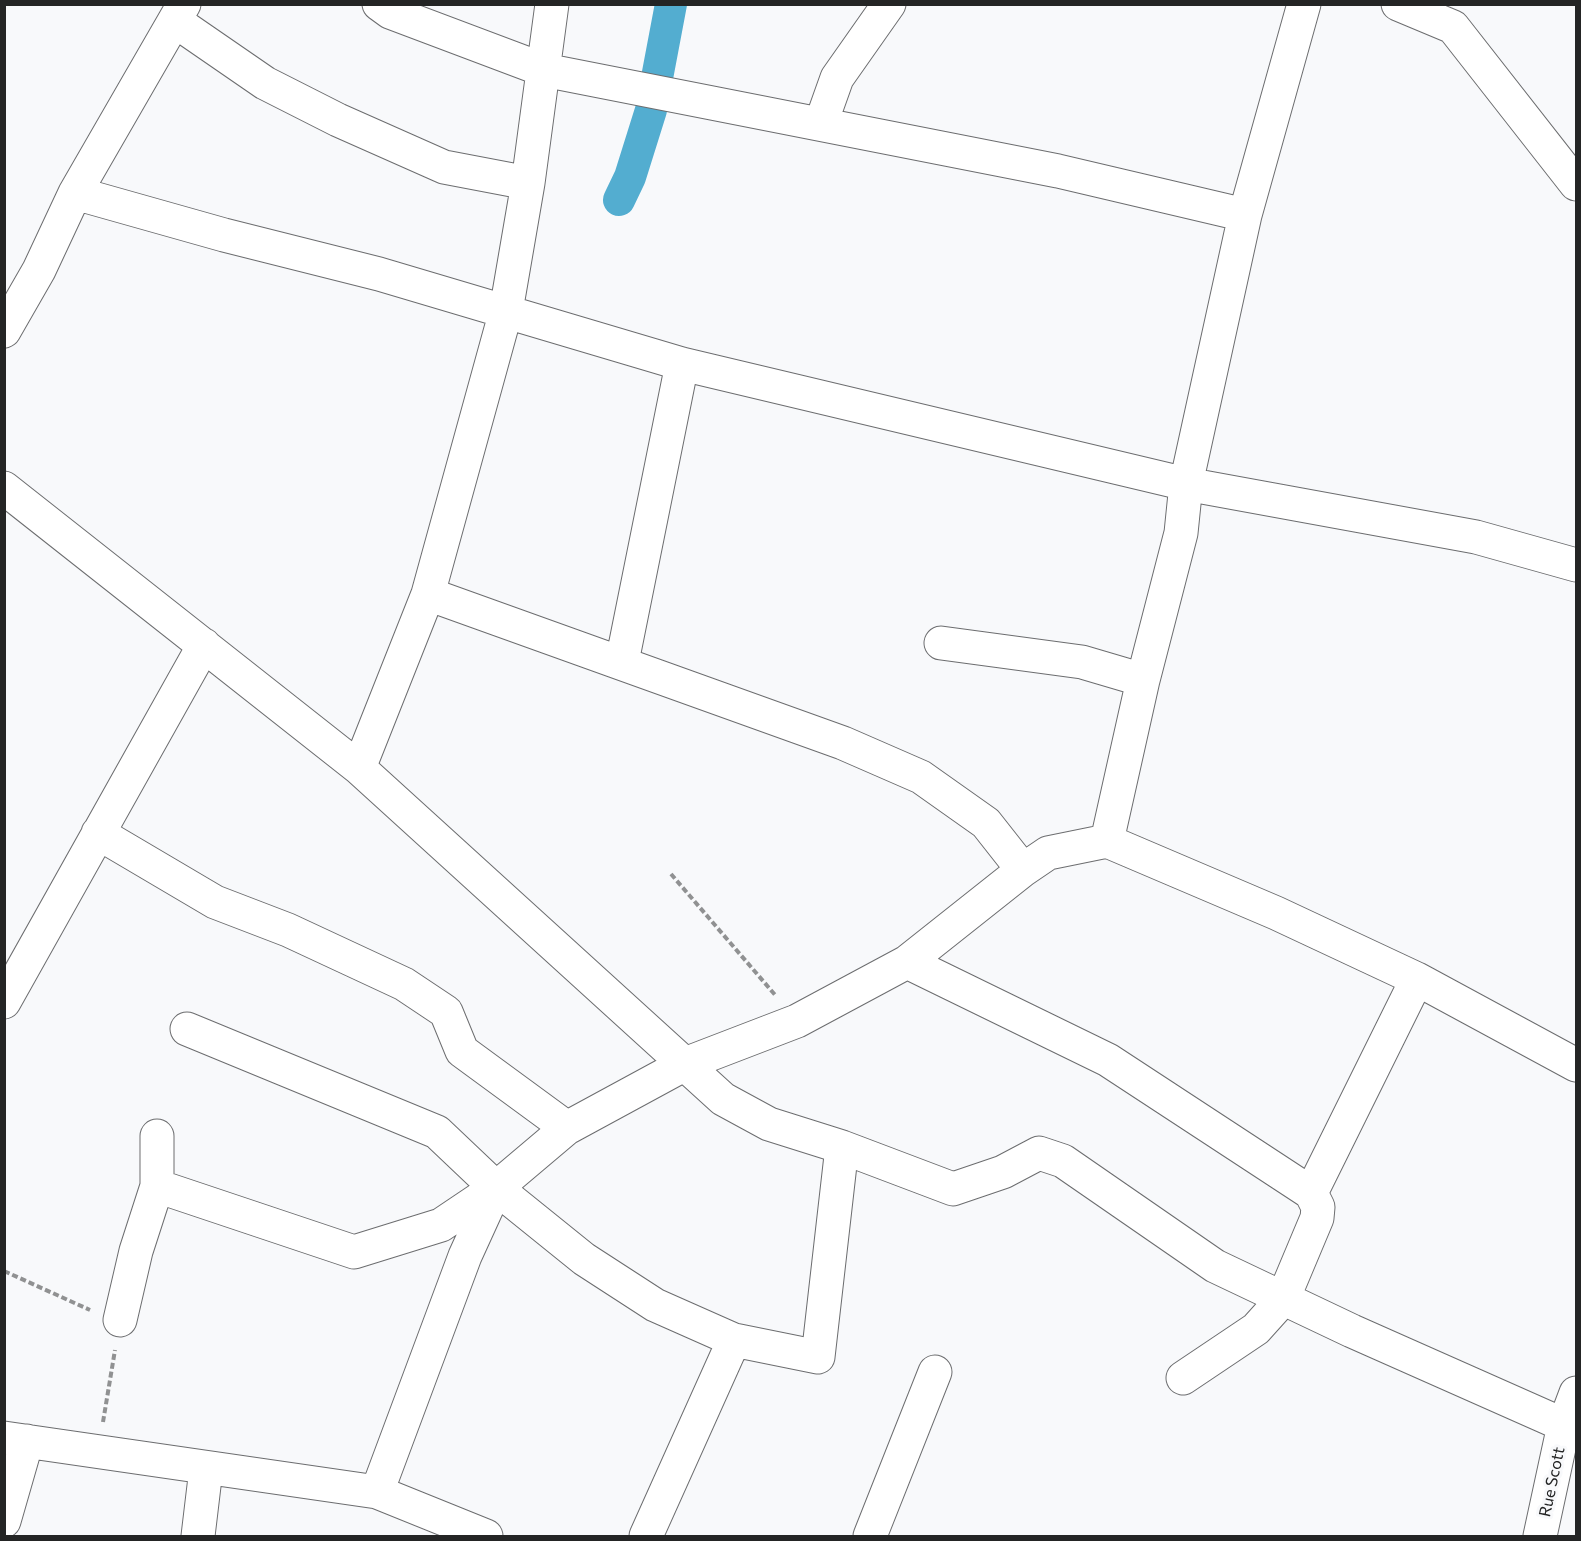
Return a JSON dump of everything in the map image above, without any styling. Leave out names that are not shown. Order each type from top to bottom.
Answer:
[{"type":"street","points":[[379,4],[390,12],[544,70],[1058,171],[1245,215]]},
{"type":"street","points":[[359,768],[428,594],[506,311],[528,183],[552,4]]},
{"type":"street","points":[[821,123],[837,78],[889,4]]},
{"type":"street","points":[[1107,841],[1143,680],[1181,533],[1186,484],[1245,215],[1304,4]]},
{"type":"street","points":[[1398,4],[1456,16],[1576,184]]},
{"type":"street","points":[[4,332],[39,270],[75,193],[180,13],[265,83],[338,120],[444,167],[528,183]]},
{"type":"street","points":[[75,193],[224,235],[379,274],[682,364],[1186,484],[1476,537],[1576,565]]},
{"type":"street","points":[[622,662],[682,364]]},
{"type":"street","points":[[4,488],[359,768],[723,1100],[769,1124],[842,1147],[953,1189],[1003,1172],[1039,1153],[1063,1161],[1215,1266],[1283,1299],[1564,1425]]},
{"type":"street","points":[[428,594],[843,743],[921,777],[986,824],[1023,870]]},
{"type":"street","points":[[941,644],[1082,662],[1143,680]]},
{"type":"street","points":[[4,1002],[204,645]]},
{"type":"street","points":[[98,833],[215,902],[288,930],[404,984],[446,1012],[462,1051],[567,1128]]},
{"type":"street","points":[[157,1186],[354,1252],[441,1225],[496,1188],[567,1128],[685,1064],[797,1021],[907,962],[1023,870],[1048,853],[1107,841],[1276,913],[1417,979],[1576,1065]]},
{"type":"street","points":[[907,962],[1108,1060],[1311,1192],[1318,1207],[1317,1218],[1283,1299],[1256,1329],[1183,1378]]},
{"type":"street","points":[[1311,1192],[1417,979]]},
{"type":"street","points":[[187,1029],[437,1132],[496,1188],[584,1259],[655,1305],[734,1340],[818,1358],[842,1147]]},
{"type":"street","points":[[120,1320],[136,1251],[157,1186],[157,1136]]},
{"type":"street","points":[[377,1492],[465,1256],[496,1188]]},
{"type":"street","points":[[646,1536],[734,1340]]},
{"type":"street","points":[[870,1536],[935,1372]]},
{"type":"street","name":"Rue Scott","points":[[1540,1536],[1564,1425],[1576,1393]]},
{"type":"street","points":[[4,1521],[16,1440],[377,1492],[486,1536]]},
{"type":"street","points":[[198,1536],[206,1469]]},
{"type":"path","points":[[671,874],[797,1021]]},
{"type":"path","points":[[4,1271],[77,1304],[120,1320],[98,1453]]},
{"type":"waterway","points":[[657,78],[671,4]]},
{"type":"waterway","points":[[619,200],[630,177],[651,110]]}]
